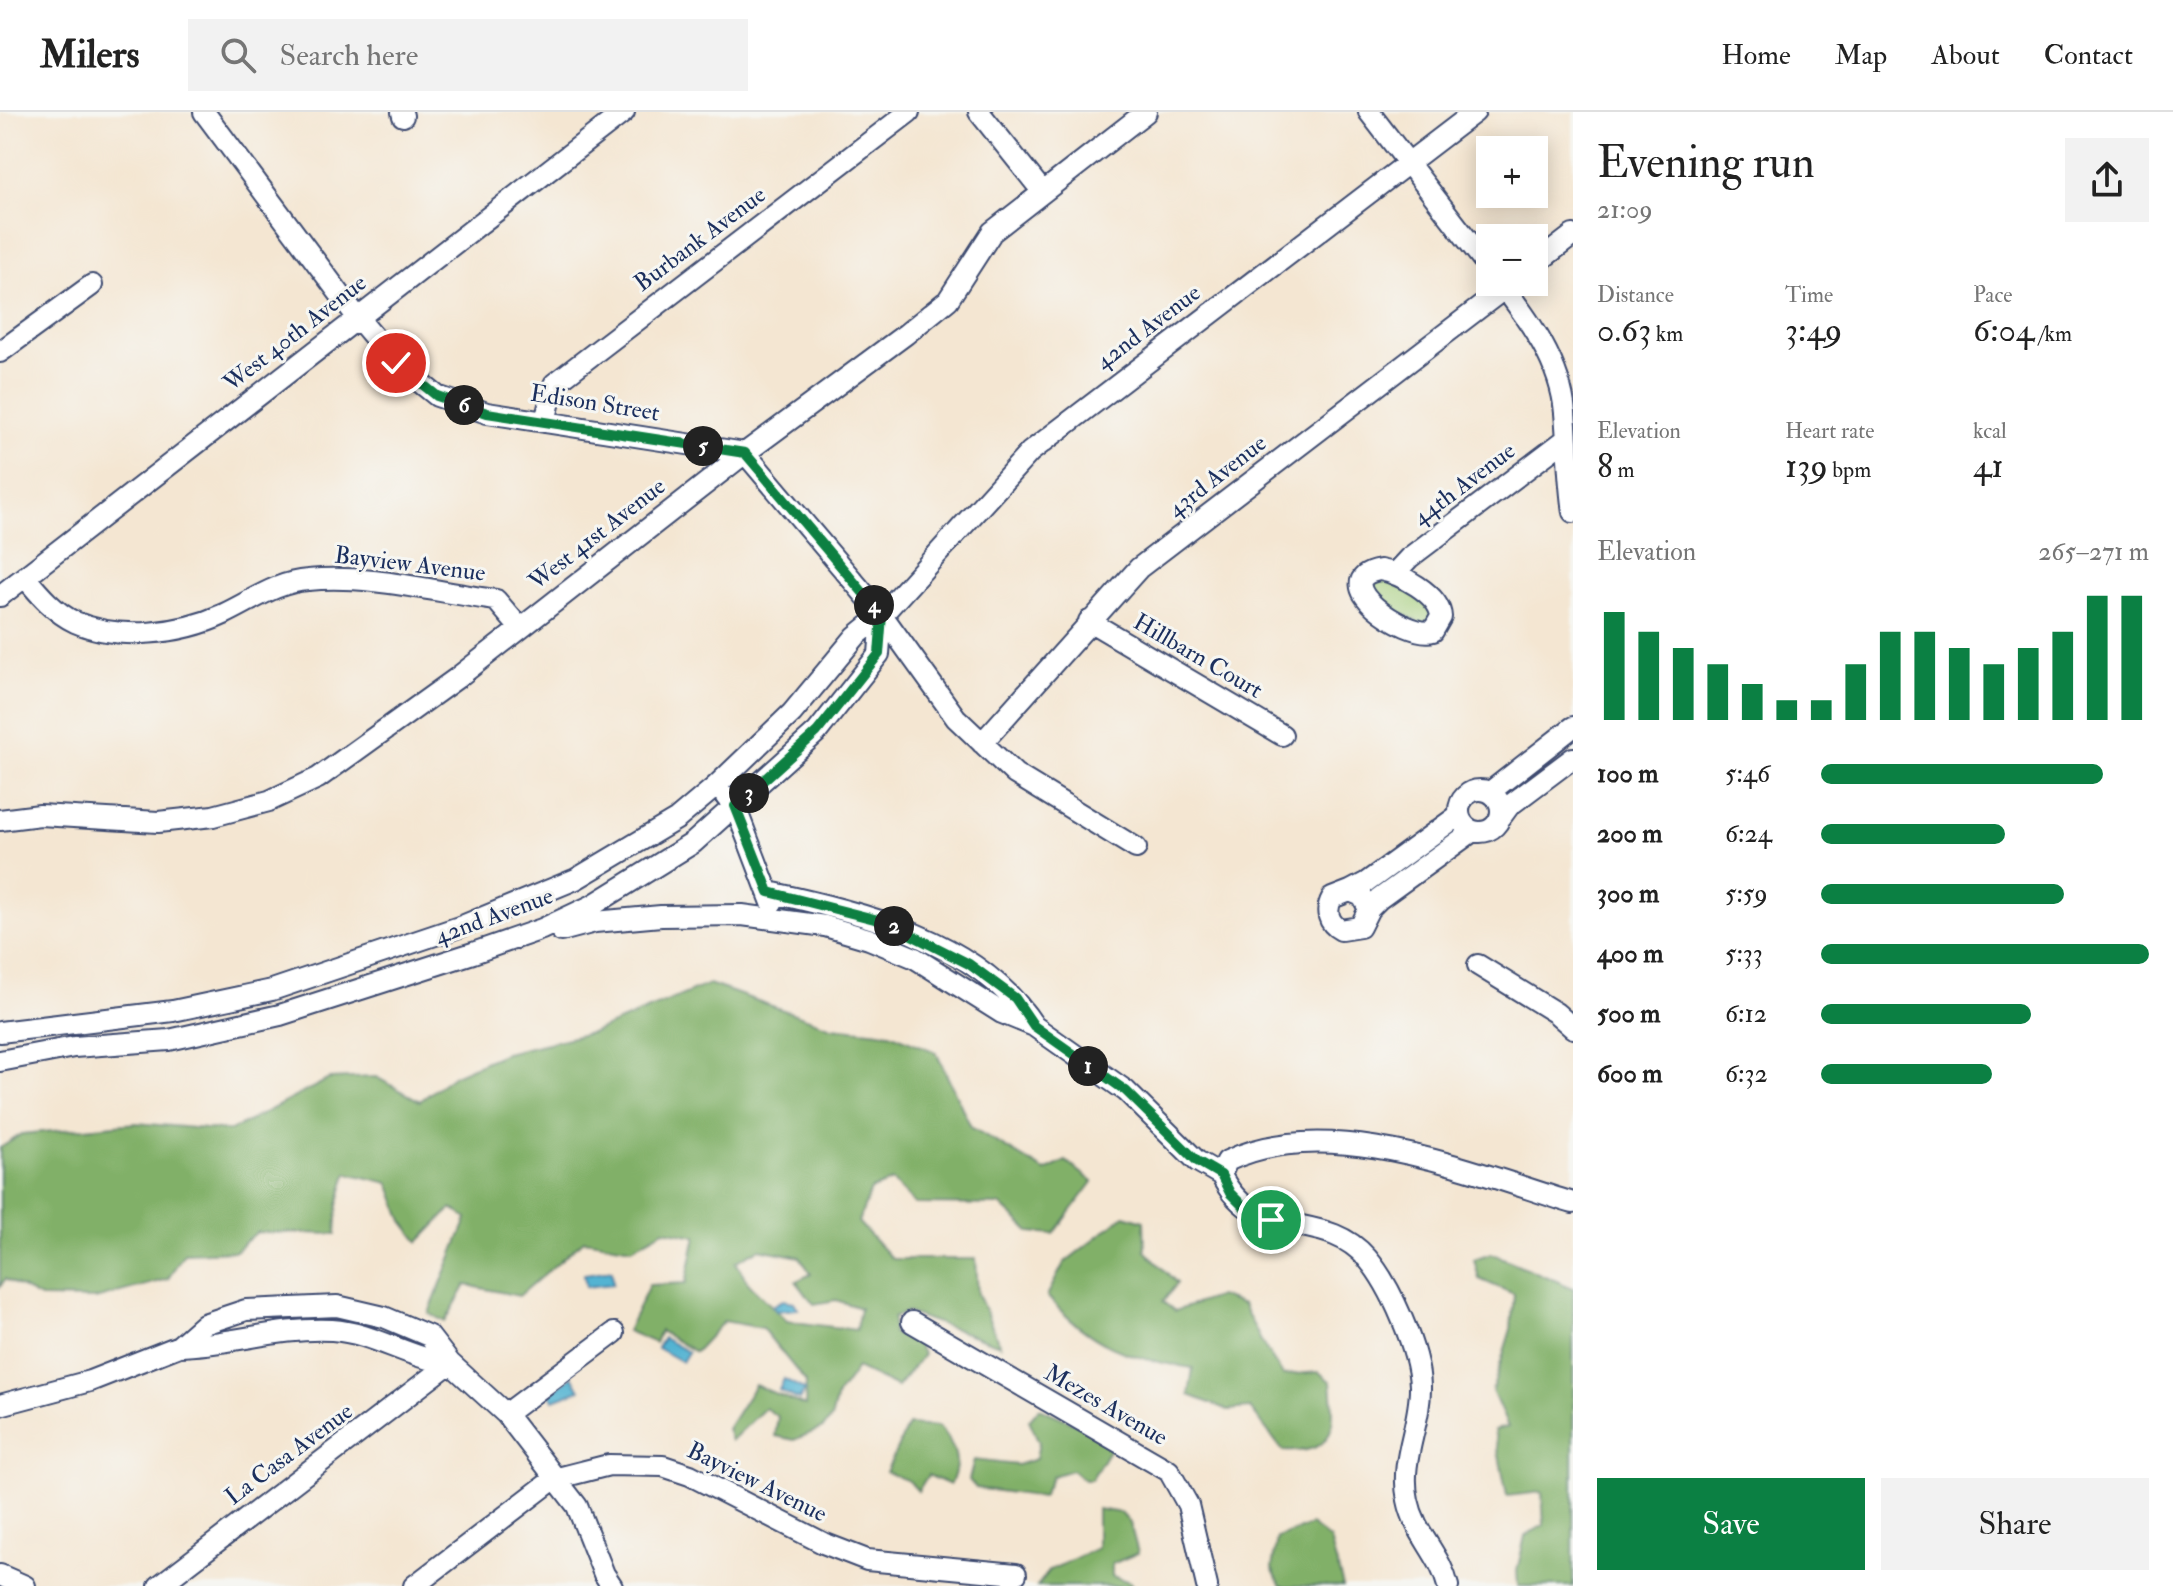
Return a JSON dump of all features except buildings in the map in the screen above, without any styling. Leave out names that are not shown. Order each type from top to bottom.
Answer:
[{"type":"street","name":"Edison Street","points":[[204,112],[357,317],[396,363],[437,396],[487,413],[745,453]]},
{"type":"street","name":"West 40th Avenue","points":[[0,596],[357,317],[597,120],[624,112]]},
{"type":"street","name":"Burbank Avenue","points":[[545,422],[554,384],[909,112]]},
{"type":"street","points":[[979,112],[1042,191]]},
{"type":"street","name":"West 41st Avenue","points":[[0,820],[40,815],[158,822],[213,816],[269,801],[318,778],[363,748],[948,300],[992,232],[1146,112]]},
{"type":"street","points":[[1369,112],[1476,251]]},
{"type":"street","name":"42nd Avenue","points":[[0,1032],[173,1011],[272,990],[462,926],[576,879],[677,819],[792,713],[856,636],[882,615],[1030,452],[1475,112]]},
{"type":"street","points":[[1548,254],[1573,235]]},
{"type":"street","points":[[0,352],[92,285]]},
{"type":"street","name":"43rd Avenue","points":[[982,743],[1139,568],[1490,296]]},
{"type":"street","points":[[1513,296],[1544,345],[1559,379],[1565,411],[1573,512]]},
{"type":"street","name":"44th Avenue","points":[[1396,572],[1409,558],[1565,440]]},
{"type":"street","points":[[745,453],[882,615],[956,718],[1015,774],[1136,848]]},
{"type":"street","name":"Bayview Avenue","points":[[25,577],[45,601],[64,615],[103,631],[134,634],[202,624],[286,583],[352,579],[496,600],[519,627]]},
{"type":"street","name":"42nd Avenue","points":[[0,1061],[74,1047],[169,1040],[280,1015],[542,929],[593,905],[693,843],[817,732],[879,654],[882,615]]},
{"type":"street","name":"Hillbarn Court","points":[[1089,621],[1282,735]]},
{"type":"street","points":[[1473,831],[1459,815],[1459,807],[1467,794],[1490,792],[1573,727]]},
{"type":"street","points":[[1459,815],[1367,882],[1338,894],[1329,903],[1328,916],[1335,927],[1347,931],[1360,927],[1369,909],[1473,831],[1487,832],[1509,806],[1573,758]]},
{"type":"street","points":[[715,787],[735,806],[777,918]]},
{"type":"street","points":[[1490,792],[1500,803],[1501,817]]},
{"type":"street","points":[[1350,891],[1362,896],[1369,909]]},
{"type":"street","points":[[769,892],[850,910],[918,936],[969,964],[1015,998],[1034,1026]]},
{"type":"street","points":[[473,953],[595,922],[661,916],[777,918],[840,930],[915,958],[1002,1013],[1034,1026],[1126,1091],[1197,1161],[1221,1175],[1230,1193],[1246,1209],[1271,1220],[1339,1236],[1367,1258],[1395,1303],[1416,1363],[1420,1388],[1404,1468],[1407,1498],[1416,1529],[1443,1566],[1448,1586]]},
{"type":"street","points":[[1478,965],[1556,1013],[1573,1028]]},
{"type":"street","points":[[1221,1175],[1227,1161],[1268,1147],[1307,1144],[1399,1149],[1573,1203]]},
{"type":"street","name":"Mezes Avenue","points":[[912,1322],[1169,1471],[1188,1505],[1207,1586]]},
{"type":"street","points":[[0,1405],[90,1381],[179,1346],[214,1346],[284,1330],[334,1330],[388,1343],[424,1360],[450,1363],[506,1414],[577,1506],[604,1574],[612,1586]]},
{"type":"street","points":[[506,1414],[614,1333]]},
{"type":"street","name":"La Casa Avenue","points":[[159,1586],[450,1363]]},
{"type":"street","name":"Bayview Avenue","points":[[414,1586],[554,1479],[609,1465],[663,1466],[737,1497],[823,1543],[867,1560],[1016,1574]]},
{"type":"street","points":[[0,1575],[25,1586]]},
{"type":"green space","points":[[1386,576],[1430,606],[1433,613],[1425,626],[1372,597],[1368,583]]},
{"type":"green space","points":[[1573,735],[1573,744],[1510,793],[1504,790]]},
{"type":"green space","points":[[709,984],[832,1027],[890,1033],[936,1052],[971,1127],[1045,1171],[1066,1161],[1093,1182],[1054,1234],[1030,1232],[1001,1205],[915,1204],[892,1181],[871,1190],[858,1222],[892,1259],[976,1259],[978,1294],[1000,1345],[906,1312],[893,1318],[893,1334],[913,1338],[923,1355],[897,1387],[857,1368],[837,1396],[831,1419],[823,1428],[794,1440],[775,1436],[778,1417],[765,1408],[731,1441],[727,1429],[755,1385],[805,1406],[806,1382],[762,1328],[724,1321],[695,1352],[660,1331],[655,1343],[627,1331],[649,1285],[686,1283],[696,1236],[664,1230],[632,1248],[584,1240],[519,1296],[466,1285],[445,1322],[429,1313],[467,1219],[452,1208],[419,1242],[403,1221],[389,1183],[347,1173],[338,1205],[336,1234],[257,1232],[235,1251],[184,1253],[168,1279],[95,1299],[40,1298],[5,1279],[0,1287],[0,1148],[22,1134],[136,1123],[230,1131],[329,1079],[376,1077],[420,1101],[454,1075],[505,1053],[594,1032]],"holes":[[[759,1249],[800,1257],[811,1274],[796,1281],[814,1304],[836,1300],[860,1308],[856,1330],[787,1321],[749,1284],[736,1262]]]},
{"type":"green space","points":[[1125,1215],[1144,1221],[1145,1251],[1177,1283],[1163,1302],[1175,1311],[1219,1296],[1243,1305],[1263,1345],[1283,1375],[1319,1372],[1331,1382],[1332,1424],[1323,1442],[1301,1451],[1283,1451],[1250,1408],[1228,1410],[1189,1395],[1193,1368],[1149,1360],[1112,1347],[1079,1327],[1047,1296],[1064,1263]]},
{"type":"green space","points":[[1491,1253],[1573,1288],[1573,1586],[1518,1586],[1517,1571],[1525,1536],[1544,1525],[1542,1492],[1507,1496],[1494,1430],[1508,1427],[1492,1391],[1511,1329],[1514,1294],[1479,1279],[1474,1259]]},
{"type":"green space","points":[[1039,1408],[1091,1430],[1111,1447],[1091,1480],[1084,1480],[1072,1470],[1052,1476],[1042,1497],[976,1488],[969,1480],[974,1460],[1017,1465],[1036,1459],[1039,1442],[1029,1420]]},
{"type":"green space","points":[[908,1425],[939,1427],[945,1434],[956,1462],[950,1485],[928,1475],[918,1491],[909,1481],[886,1472]]},
{"type":"green space","points":[[1097,1509],[1121,1513],[1130,1523],[1138,1553],[1112,1564],[1112,1576],[1130,1582],[1132,1586],[1037,1586],[1050,1570],[1097,1548]]},
{"type":"green space","points":[[1311,1525],[1330,1540],[1343,1586],[1281,1586],[1272,1568],[1277,1538]]},
{"type":"water","points":[[612,1270],[613,1284],[586,1287],[584,1274]]},
{"type":"water","points":[[783,1300],[794,1302],[798,1309],[776,1311],[772,1306]]},
{"type":"water","points":[[663,1338],[688,1352],[682,1362],[657,1348]]},
{"type":"water","points":[[572,1376],[580,1390],[554,1400],[549,1393]]},
{"type":"water","points":[[784,1379],[805,1390],[799,1400],[779,1390]]},
{"type":"route","points":[[396,363],[437,396],[487,413],[745,453],[789,500],[882,615],[879,654],[817,732],[735,806],[769,892],[850,910],[886,922],[969,964],[1015,998],[1034,1026],[1126,1091],[1197,1161],[1221,1175],[1230,1193],[1246,1209],[1271,1220]]}]
